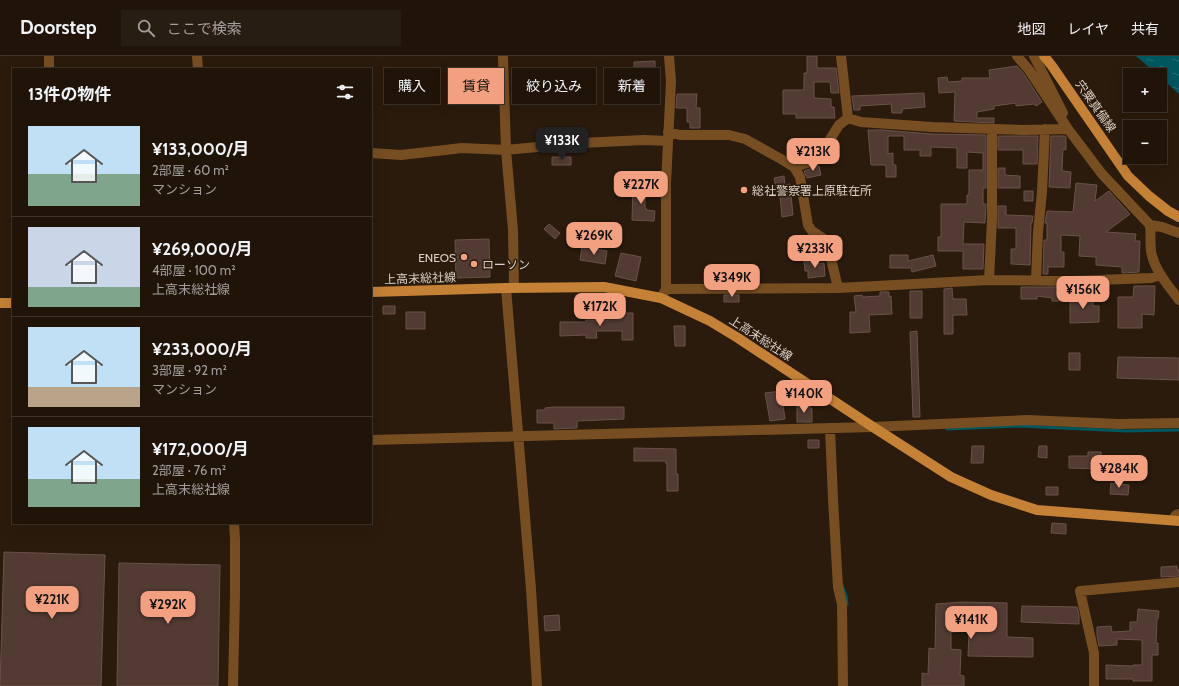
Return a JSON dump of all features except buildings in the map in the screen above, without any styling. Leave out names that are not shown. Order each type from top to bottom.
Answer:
[{"type":"main road","name":"宍粟真備線","points":[[1044,56],[1128,176],[1148,196],[1168,211],[1179,217]]},
{"type":"main road","name":"上高末総社線","points":[[372,292],[604,287],[663,294],[738,338],[872,427],[951,476],[991,496],[1037,510],[1177,518]]},
{"type":"main road","points":[[0,303],[12,303]]},
{"type":"street","points":[[49,56],[49,68]]},
{"type":"street","points":[[197,56],[198,68]]},
{"type":"street","points":[[503,56],[506,150],[513,230],[510,288],[518,435],[531,589],[537,686]]},
{"type":"street","points":[[669,56],[670,81],[663,294],[838,288],[989,280],[1072,281],[1151,278],[1161,275]]},
{"type":"street","points":[[841,56],[848,118]]},
{"type":"street","points":[[1017,56],[1029,70],[1068,129],[1102,174],[1150,225],[1162,227],[1179,233]]},
{"type":"street","points":[[1034,56],[1065,117],[1068,129]]},
{"type":"street","points":[[794,167],[817,160],[839,125],[848,118]]},
{"type":"street","points":[[848,118],[861,122],[932,127],[1068,129]]},
{"type":"street","points":[[989,280],[992,220],[992,129]]},
{"type":"street","points":[[1036,280],[1046,129]]},
{"type":"street","points":[[372,153],[401,155],[462,148],[506,150],[644,140],[680,135],[729,135],[745,139],[794,167],[800,177],[808,225],[812,231],[828,241],[838,288]]},
{"type":"street","points":[[1150,225],[1154,261],[1161,275],[1179,300]]},
{"type":"street","points":[[372,440],[872,427],[1026,420],[1119,424],[1179,423]]},
{"type":"street","points":[[830,428],[838,587],[842,604],[843,686]]},
{"type":"street","points":[[233,686],[235,588],[234,524]]},
{"type":"street","points":[[1094,686],[1094,654],[1080,591],[1179,582]]},
{"type":"water","points":[[1136,56],[1179,56],[1179,94],[1167,83],[1167,68],[1150,68]]},
{"type":"waterway","points":[[947,429],[1020,426],[1126,431],[1179,430]]},
{"type":"waterway","points":[[842,585],[847,604]]},
{"type":"place","name":"総社警察署上原駐在所","points":[[744,190]]},
{"type":"place","name":"ENEOS","points":[[464,257]]},
{"type":"place","name":"ローソン","points":[[474,264]]}]
